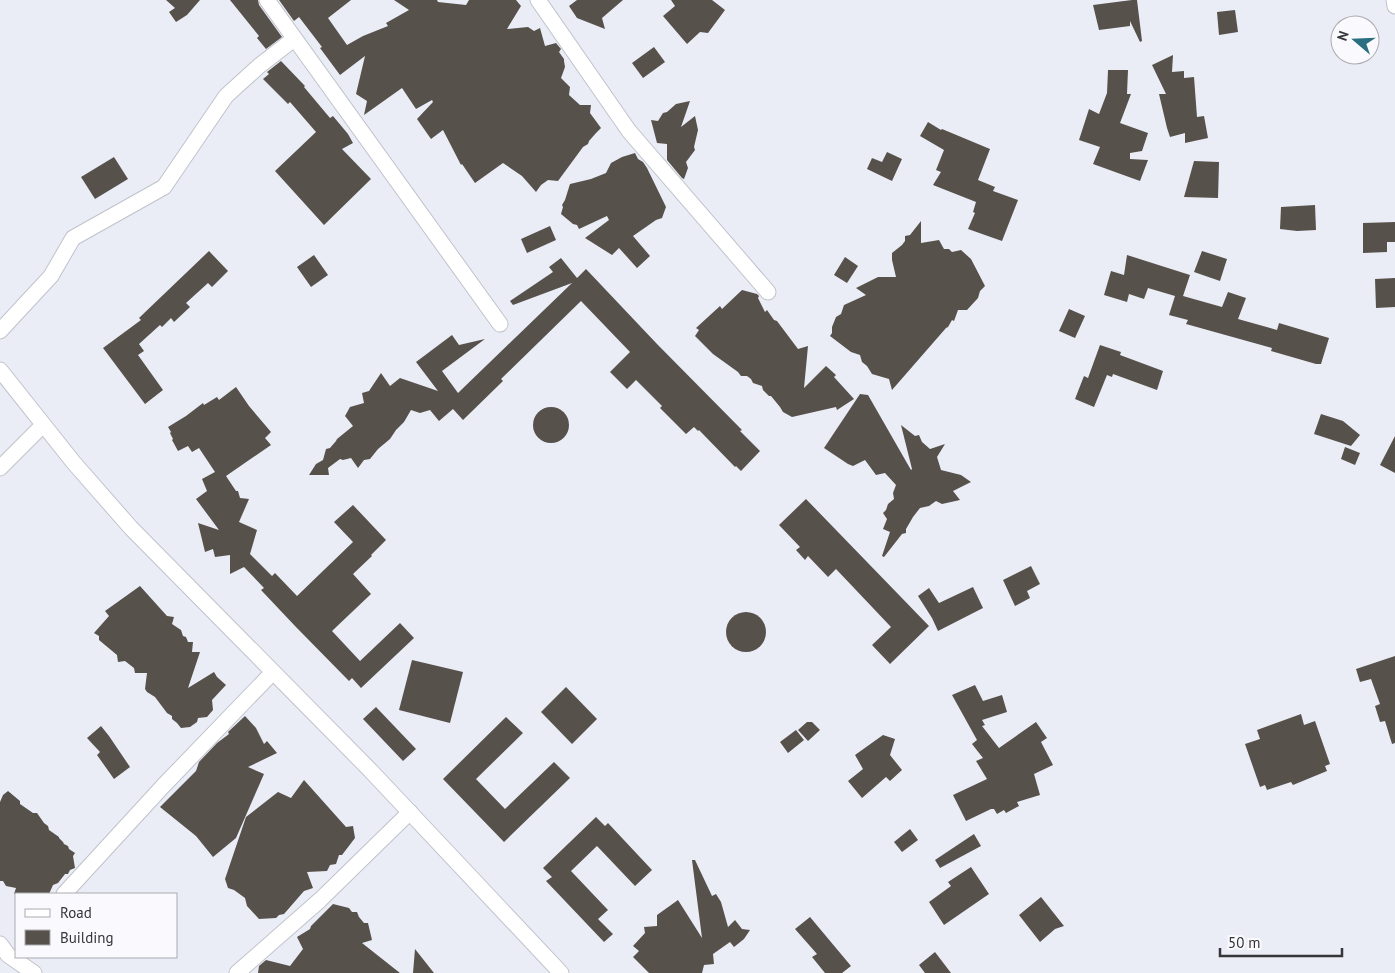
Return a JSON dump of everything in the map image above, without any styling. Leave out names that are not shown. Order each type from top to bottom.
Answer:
[{"type":"street","points":[[267,0],[500,324]]},
{"type":"street","points":[[538,0],[628,132],[768,292]]},
{"type":"street","points":[[1394,0],[1395,6]]},
{"type":"street","points":[[0,331],[51,276],[73,238],[164,187],[226,96],[259,66],[294,39]]},
{"type":"street","points":[[0,370],[74,463],[131,528],[370,770],[561,973]]},
{"type":"street","points":[[0,468],[43,424]]},
{"type":"street","points":[[65,893],[273,672]]},
{"type":"street","points":[[237,973],[320,900],[410,812]]},
{"type":"street","points":[[18,958],[34,973]]},
{"type":"building","points":[[166,0],[200,0],[187,15],[176,22],[169,12],[175,8]]},
{"type":"building","points":[[230,0],[258,0],[259,5],[282,37],[266,49],[257,38],[259,36]]},
{"type":"building","points":[[279,0],[351,0],[328,18],[347,45],[388,26],[386,23],[409,10],[394,0],[437,0],[438,2],[466,5],[469,0],[516,0],[521,6],[507,29],[528,27],[534,31],[540,28],[545,46],[556,43],[561,49],[559,52],[564,59],[565,67],[561,78],[570,87],[569,95],[580,105],[591,105],[590,113],[601,128],[588,144],[583,147],[558,181],[548,180],[536,192],[522,176],[503,163],[475,183],[461,165],[443,130],[431,139],[417,119],[433,102],[432,100],[416,109],[402,88],[364,115],[367,101],[356,94],[365,56],[340,75],[299,17],[294,21]]},
{"type":"building","points":[[577,0],[623,0],[602,18],[605,29],[577,18],[569,6]]},
{"type":"building","points":[[671,0],[712,0],[725,10],[708,33],[700,32],[687,44],[663,16],[675,6]]},
{"type":"building","points":[[1137,0],[1142,41],[1140,42],[1130,21],[1130,26],[1099,30],[1093,5]]},
{"type":"building","points":[[1235,10],[1238,32],[1219,35],[1217,12]]},
{"type":"building","points":[[654,47],[665,62],[643,78],[632,63]]},
{"type":"building","points":[[1173,55],[1172,72],[1184,71],[1184,78],[1194,77],[1197,117],[1204,116],[1208,138],[1185,143],[1185,133],[1170,137],[1159,94],[1166,94],[1152,65]]},
{"type":"building","points":[[281,61],[305,86],[330,118],[333,116],[348,134],[353,143],[342,149],[371,179],[324,225],[275,171],[316,132],[290,102],[288,104],[263,79],[269,74],[267,72]]},
{"type":"building","points":[[1108,70],[1128,70],[1127,94],[1131,94],[1120,123],[1148,133],[1142,151],[1130,153],[1130,159],[1148,160],[1140,181],[1093,164],[1100,147],[1079,140],[1089,109],[1099,114],[1107,93]]},
{"type":"building","points":[[690,101],[681,127],[695,116],[698,130],[695,150],[686,162],[688,168],[684,179],[667,160],[667,144],[657,143],[651,120],[658,121],[663,113],[676,104]]},
{"type":"building","points":[[928,122],[941,130],[990,149],[978,180],[995,187],[993,191],[1018,200],[1002,241],[968,229],[975,213],[973,212],[976,202],[933,185],[941,172],[936,170],[944,150],[920,136]]},
{"type":"building","points":[[887,152],[902,159],[892,181],[867,169],[872,158],[882,162]]},
{"type":"building","points":[[635,153],[647,168],[666,207],[662,218],[633,236],[650,256],[637,268],[619,248],[612,255],[585,238],[609,220],[607,216],[579,229],[577,225],[561,214],[562,205],[570,184],[606,173],[611,163]]},
{"type":"building","points":[[114,157],[128,179],[95,199],[81,177]]},
{"type":"building","points":[[1194,161],[1219,162],[1218,198],[1184,197]]},
{"type":"building","points":[[1315,205],[1316,230],[1297,231],[1280,229],[1281,207]]},
{"type":"building","points":[[921,221],[921,243],[939,240],[944,249],[949,249],[952,252],[961,250],[971,259],[985,286],[980,291],[978,298],[967,310],[958,310],[954,321],[952,320],[948,327],[892,390],[889,379],[872,374],[862,362],[860,355],[851,352],[830,336],[836,317],[841,314],[844,305],[866,295],[856,288],[878,277],[896,277],[892,253],[902,245],[905,241],[905,236],[910,235]]},
{"type":"building","points":[[1395,222],[1395,242],[1387,242],[1387,252],[1363,253],[1363,223]]},
{"type":"building","points":[[550,226],[556,240],[527,253],[521,239]]},
{"type":"building","points":[[209,251],[228,271],[212,287],[208,283],[186,303],[190,307],[174,322],[171,318],[162,327],[160,325],[139,344],[144,351],[138,355],[163,390],[145,404],[103,348],[141,320],[139,318]]},
{"type":"building","points":[[1202,251],[1227,259],[1220,281],[1194,272]]},
{"type":"building","points":[[314,255],[328,275],[311,287],[297,267]]},
{"type":"building","points":[[1127,255],[1190,275],[1183,296],[1222,307],[1228,292],[1246,298],[1238,319],[1277,330],[1279,323],[1329,338],[1321,364],[1271,351],[1272,348],[1186,324],[1188,320],[1169,315],[1175,296],[1148,288],[1144,299],[1129,294],[1127,302],[1104,295],[1111,271],[1124,275]]},
{"type":"building","points":[[845,257],[858,266],[847,283],[834,275]]},
{"type":"building","points":[[561,258],[577,278],[586,269],[742,430],[740,431],[760,451],[741,471],[699,430],[694,427],[686,434],[636,380],[627,389],[610,372],[630,352],[581,301],[501,379],[503,381],[463,420],[453,409],[439,421],[430,410],[420,413],[411,410],[390,439],[370,459],[364,460],[358,468],[351,458],[340,459],[328,468],[329,475],[309,475],[316,464],[323,460],[326,449],[330,448],[337,439],[353,426],[345,416],[350,407],[364,403],[362,393],[369,391],[381,373],[390,386],[400,378],[438,391],[416,362],[452,335],[459,345],[485,339],[442,371],[458,393],[572,283],[513,305],[510,301],[553,272],[549,267]]},
{"type":"building","points":[[1395,278],[1395,307],[1376,308],[1375,279]]},
{"type":"building","points":[[742,290],[759,296],[758,298],[765,312],[767,310],[774,320],[777,321],[798,349],[808,346],[804,388],[826,366],[836,375],[834,377],[854,399],[837,410],[836,407],[792,417],[783,412],[771,396],[763,390],[762,386],[753,383],[747,376],[741,376],[713,354],[695,336],[699,330],[696,328],[720,306],[722,309]]},
{"type":"building","points":[[1069,309],[1085,316],[1075,338],[1059,331]]},
{"type":"building","points":[[1100,345],[1121,352],[1120,355],[1163,371],[1157,390],[1113,374],[1112,377],[1107,375],[1094,407],[1075,399],[1084,376],[1088,378]]},
{"type":"building","points":[[236,387],[271,432],[265,438],[271,445],[226,476],[236,491],[238,491],[240,498],[249,499],[239,522],[257,530],[250,554],[272,576],[275,573],[297,596],[353,542],[334,522],[353,505],[386,540],[353,574],[371,594],[332,631],[360,661],[400,623],[414,638],[361,688],[352,678],[349,681],[295,626],[261,590],[264,588],[244,567],[230,574],[230,555],[215,557],[213,549],[205,552],[198,523],[219,530],[196,499],[207,491],[202,479],[215,472],[199,448],[192,452],[188,446],[178,451],[168,427],[203,403],[204,405],[217,397],[219,400]]},
{"type":"building","points":[[860,394],[868,395],[911,470],[901,425],[915,436],[919,435],[922,442],[930,449],[945,444],[937,457],[941,470],[961,475],[971,482],[953,491],[960,500],[942,504],[936,501],[929,506],[920,508],[906,529],[906,533],[902,534],[884,557],[882,556],[890,532],[883,529],[887,519],[883,513],[888,504],[894,499],[893,493],[896,485],[885,473],[876,475],[865,460],[853,466],[824,448]]},
{"type":"building","points":[[551,407],[558,408],[564,412],[568,418],[568,432],[564,438],[558,442],[551,443],[544,442],[538,438],[534,432],[533,425],[534,418],[538,412],[544,408]]},
{"type":"building","points":[[1321,414],[1343,421],[1360,435],[1351,446],[1314,434]]},
{"type":"building","points":[[1395,436],[1395,473],[1380,465]]},
{"type":"building","points":[[1345,447],[1360,453],[1355,465],[1341,459]]},
{"type":"building","points":[[806,499],[929,626],[890,664],[872,645],[891,627],[836,569],[828,577],[808,556],[805,560],[796,550],[800,547],[779,525]]},
{"type":"building","points":[[1031,566],[1040,584],[1027,591],[1030,598],[1015,606],[1003,580]]},
{"type":"building","points":[[140,586],[167,616],[174,617],[172,624],[181,630],[188,642],[193,642],[192,652],[200,652],[188,688],[214,672],[226,685],[212,700],[213,710],[207,717],[198,718],[197,722],[190,727],[181,728],[155,697],[147,692],[145,689],[147,673],[135,673],[134,668],[125,661],[118,662],[117,655],[99,640],[99,636],[94,633],[109,616],[105,611]]},
{"type":"building","points":[[973,587],[983,608],[938,631],[918,596],[929,588],[939,603]]},
{"type":"building","points":[[750,612],[757,615],[763,621],[766,632],[765,640],[757,649],[750,652],[742,652],[735,649],[727,640],[726,628],[729,621],[738,613]]},
{"type":"building","points":[[1395,656],[1395,743],[1392,744],[1385,721],[1380,722],[1375,706],[1380,704],[1371,679],[1360,682],[1356,669]]},
{"type":"building","points":[[412,660],[463,672],[450,723],[399,710]]},
{"type":"building","points":[[975,685],[983,701],[1002,695],[1007,712],[982,720],[985,725],[982,726],[999,748],[1036,722],[1047,738],[1041,742],[1053,765],[1034,774],[1040,795],[1017,802],[1019,806],[1006,813],[1004,810],[997,814],[994,809],[991,809],[966,821],[953,795],[987,779],[976,761],[983,758],[972,744],[977,740],[952,695]]},
{"type":"building","points":[[566,687],[597,719],[572,744],[541,712]]},
{"type":"building","points":[[376,707],[416,749],[403,761],[363,719]]},
{"type":"building","points":[[1301,714],[1304,725],[1315,721],[1330,764],[1325,766],[1327,771],[1293,785],[1291,782],[1267,790],[1265,785],[1260,787],[1245,744],[1260,739],[1257,730]]},
{"type":"building","points":[[245,716],[256,728],[264,744],[267,741],[277,753],[248,767],[264,774],[236,838],[213,857],[196,836],[160,807],[196,771],[199,762]]},
{"type":"building","points":[[506,717],[523,733],[476,779],[505,809],[554,762],[570,778],[504,842],[443,779]]},
{"type":"building","points":[[807,722],[812,722],[820,730],[808,741],[798,730]]},
{"type":"building","points":[[101,726],[130,767],[114,779],[97,755],[100,752],[87,738]]},
{"type":"building","points":[[796,730],[804,740],[788,753],[780,742]]},
{"type":"building","points":[[883,735],[895,739],[890,755],[902,770],[890,781],[886,777],[862,798],[848,781],[863,769],[855,755]]},
{"type":"building","points":[[304,780],[346,827],[353,826],[355,838],[342,855],[339,855],[336,864],[330,865],[327,871],[307,872],[313,888],[304,891],[284,914],[276,918],[259,919],[247,906],[245,898],[228,888],[225,879],[246,817],[278,792],[291,798]]},
{"type":"building","points":[[8,791],[20,801],[20,804],[33,813],[37,813],[49,830],[75,853],[73,856],[75,868],[53,885],[49,893],[14,894],[16,888],[6,886],[3,881],[0,881],[0,802],[3,795]]},
{"type":"building","points":[[596,817],[605,826],[608,823],[652,870],[635,886],[597,846],[571,871],[608,910],[598,919],[613,934],[604,942],[546,881],[552,877],[543,868]]},
{"type":"building","points":[[910,829],[918,840],[902,852],[894,842]]},
{"type":"building","points":[[974,834],[981,846],[940,868],[935,860]]},
{"type":"building","points":[[692,860],[695,860],[712,896],[716,894],[721,902],[728,927],[735,920],[742,929],[750,930],[744,939],[734,947],[730,942],[713,954],[714,964],[704,965],[702,973],[649,973],[633,957],[639,951],[633,946],[645,933],[644,927],[657,926],[657,915],[678,900],[702,938]]},
{"type":"building","points":[[971,867],[989,894],[944,925],[929,902],[951,886],[948,882]]},
{"type":"building","points":[[1041,897],[1064,926],[1055,929],[1040,942],[1019,915]]},
{"type":"building","points":[[333,904],[349,908],[352,912],[357,912],[364,923],[368,923],[372,940],[362,943],[400,973],[258,973],[259,966],[266,960],[290,966],[303,949],[297,937],[310,929]]},
{"type":"building","points":[[810,917],[851,966],[842,973],[825,973],[812,957],[817,954],[795,929]]},
{"type":"building","points":[[415,949],[434,973],[413,973]]},
{"type":"building","points":[[935,952],[951,973],[925,973],[919,965]]}]
